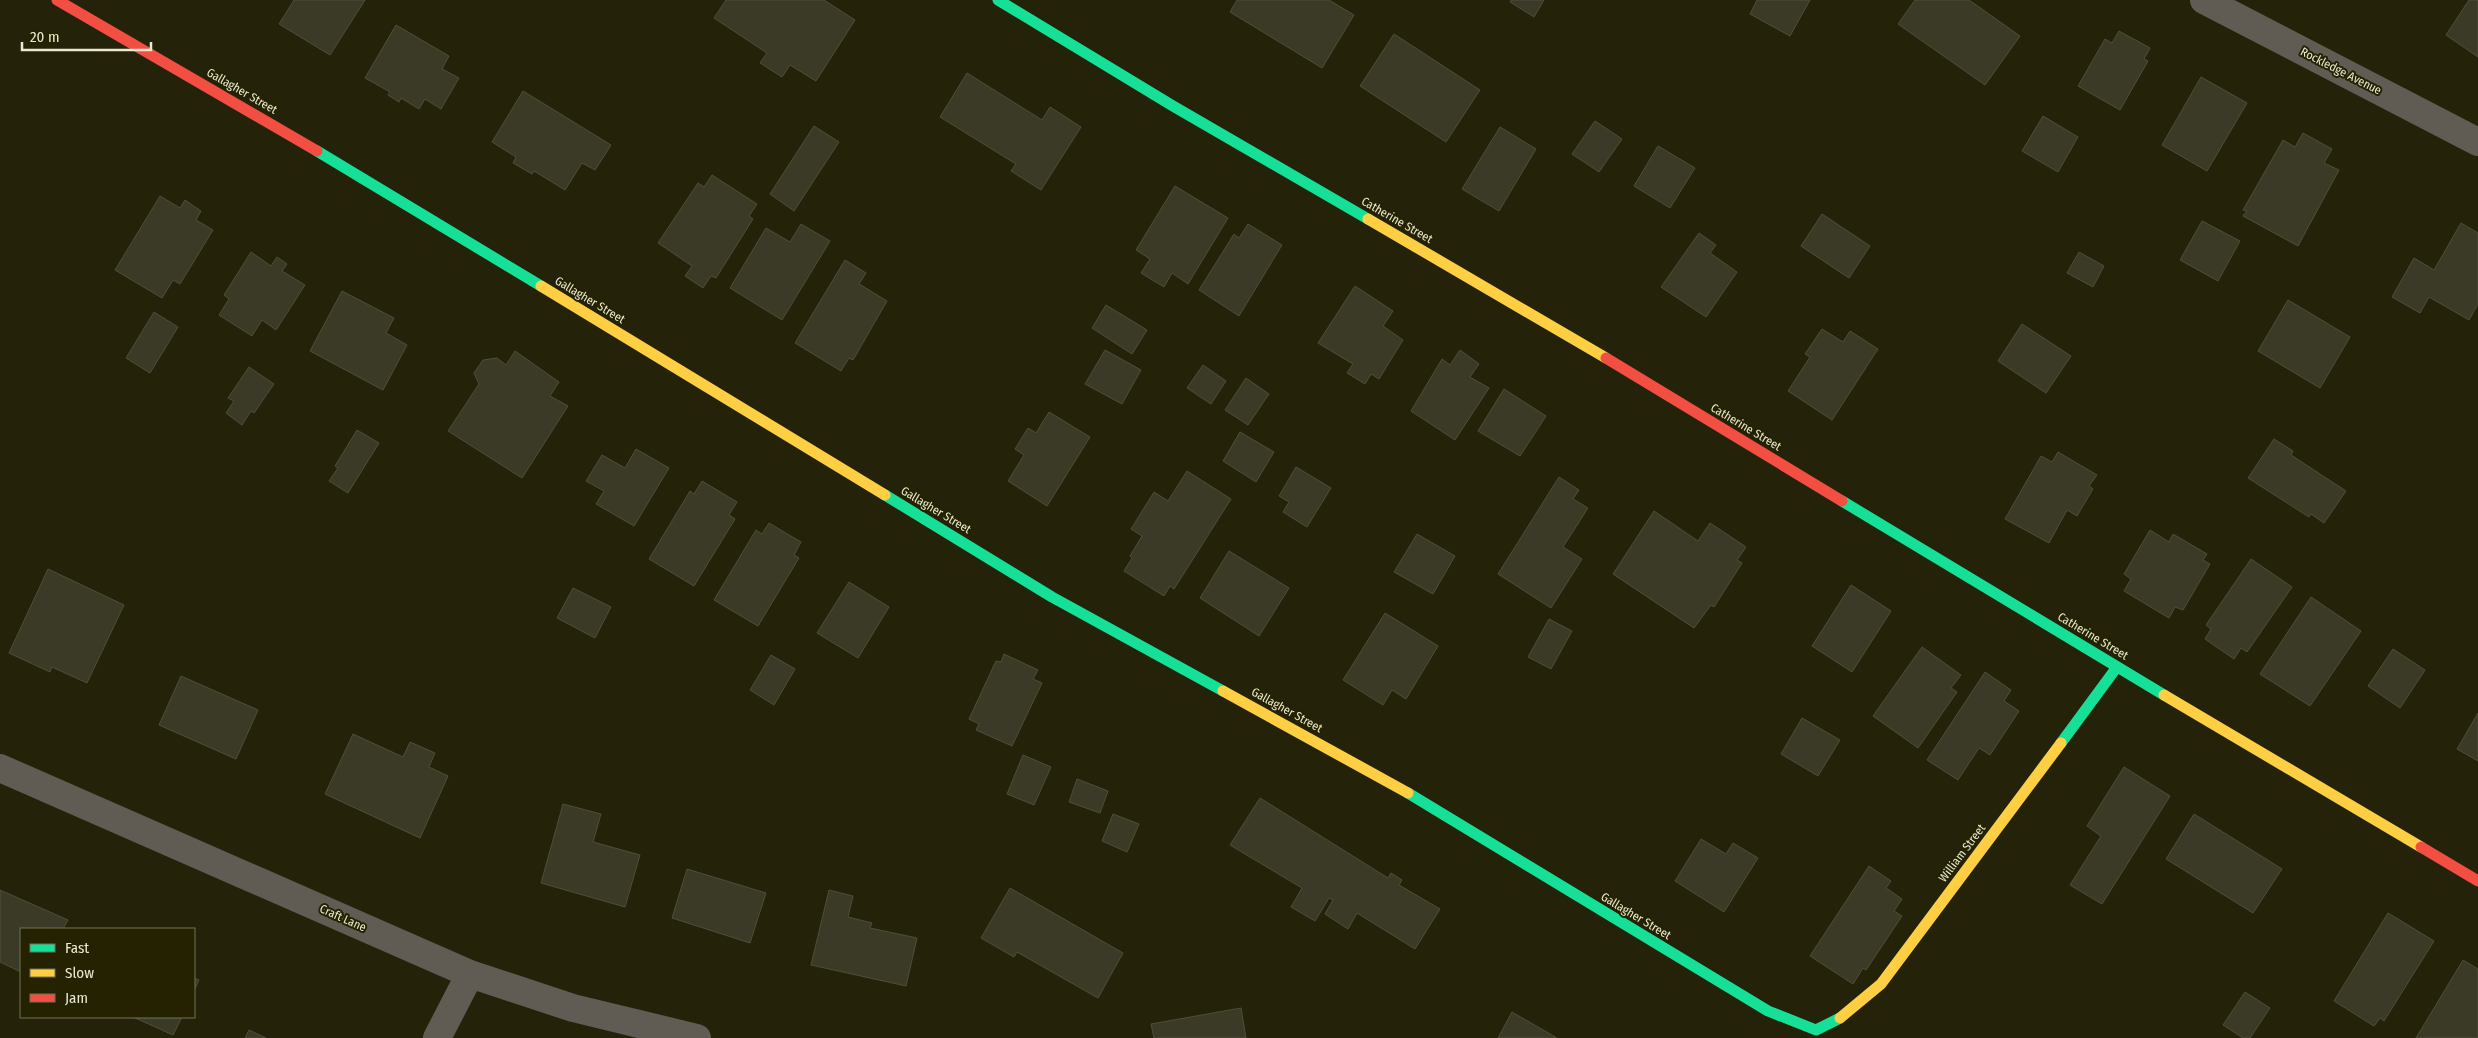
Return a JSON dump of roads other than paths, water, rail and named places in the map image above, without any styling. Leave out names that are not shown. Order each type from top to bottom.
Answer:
[{"type":"street","name":"Gallagher Street","points":[[58,0],[370,182],[1052,597],[1393,784],[1768,1011],[1808,1027]]},
{"type":"street","name":"Catherine Street","points":[[998,0],[1173,106],[1601,355],[2117,667],[2478,881]]},
{"type":"street","name":"Rockledge Avenue","points":[[2204,0],[2478,142]]},
{"type":"street","name":"William Street","points":[[1808,1027],[1816,1030],[1843,1016],[1881,984],[2117,667]]},
{"type":"street","name":"Craft Lane","points":[[0,768],[470,974],[573,1008],[697,1038]]},
{"type":"street","points":[[436,1038],[470,974]]}]
